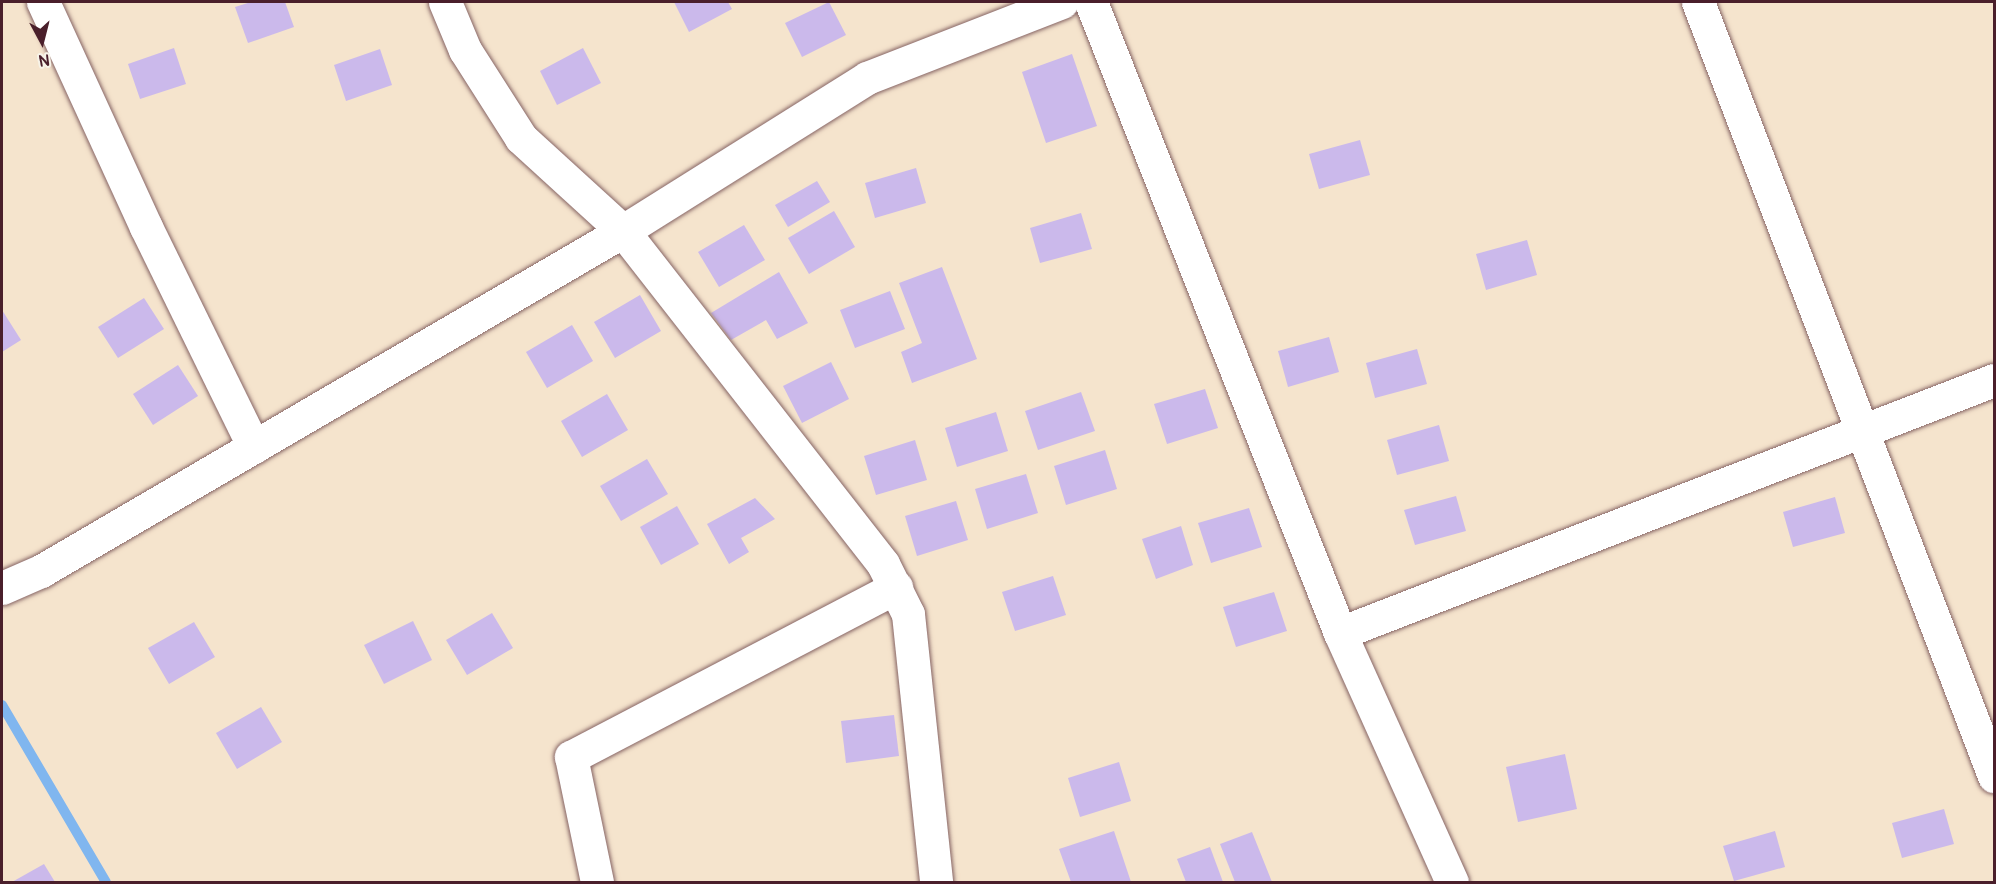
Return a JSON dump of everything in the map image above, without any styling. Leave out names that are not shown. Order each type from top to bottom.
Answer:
[{"type":"street","points":[[43,2],[146,227],[254,447]]},
{"type":"street","points":[[445,2],[465,50],[521,138],[623,231],[883,564],[896,587],[909,614],[936,882]]},
{"type":"street","points":[[2,588],[41,571],[623,231],[867,78],[1062,2]]},
{"type":"street","points":[[1091,2],[1340,633],[1452,882]]},
{"type":"street","points":[[1698,2],[1864,428],[1995,776]]},
{"type":"street","points":[[1340,633],[1864,428],[1995,380]]},
{"type":"street","points":[[597,882],[571,757],[896,587]]},
{"type":"building","points":[[251,2],[285,2],[294,27],[248,43],[235,7]]},
{"type":"building","points":[[674,2],[728,2],[732,9],[689,32]]},
{"type":"building","points":[[829,2],[846,35],[802,57],[785,23]]},
{"type":"building","points":[[174,48],[186,84],[140,99],[128,64]]},
{"type":"building","points":[[583,48],[601,83],[557,105],[540,71]]},
{"type":"building","points":[[380,49],[392,85],[346,101],[334,65]]},
{"type":"building","points":[[1072,54],[1097,126],[1046,143],[1022,72]]},
{"type":"building","points":[[1360,140],[1370,175],[1319,189],[1309,154]]},
{"type":"building","points":[[916,168],[926,203],[875,218],[865,183]]},
{"type":"building","points":[[817,181],[830,202],[788,227],[775,205]]},
{"type":"building","points":[[834,211],[855,247],[809,274],[788,238]]},
{"type":"building","points":[[1081,213],[1092,249],[1040,263],[1030,228]]},
{"type":"building","points":[[744,225],[765,260],[719,287],[698,252]]},
{"type":"building","points":[[1527,240],[1537,275],[1486,290],[1476,254]]},
{"type":"building","points":[[942,267],[977,359],[912,383],[901,352],[922,343],[899,283]]},
{"type":"building","points":[[779,272],[808,323],[777,339],[766,320],[731,340],[711,313]]},
{"type":"building","points":[[890,291],[905,329],[855,348],[840,310]]},
{"type":"building","points":[[640,295],[661,331],[615,358],[594,322]]},
{"type":"building","points":[[144,298],[164,329],[118,358],[98,327]]},
{"type":"building","points":[[2,310],[21,340],[2,352]]},
{"type":"building","points":[[572,325],[593,361],[547,388],[526,352]]},
{"type":"building","points":[[1329,337],[1339,372],[1288,387],[1278,351]]},
{"type":"building","points":[[1417,349],[1427,384],[1375,398],[1366,363]]},
{"type":"building","points":[[831,362],[849,399],[802,423],[783,386]]},
{"type":"building","points":[[178,365],[198,396],[153,425],[133,394]]},
{"type":"building","points":[[1205,389],[1218,428],[1167,444],[1154,404]]},
{"type":"building","points":[[1081,392],[1095,431],[1038,450],[1025,411]]},
{"type":"building","points":[[607,394],[628,430],[582,457],[561,421]]},
{"type":"building","points":[[996,412],[1008,451],[957,467],[945,428]]},
{"type":"building","points":[[1439,425],[1449,461],[1397,475],[1387,440]]},
{"type":"building","points":[[915,440],[927,480],[876,495],[864,456]]},
{"type":"building","points":[[1105,450],[1117,489],[1066,505],[1054,466]]},
{"type":"building","points":[[647,459],[668,494],[621,521],[600,486]]},
{"type":"building","points":[[1026,474],[1038,513],[987,529],[975,489]]},
{"type":"building","points":[[1456,496],[1466,531],[1415,545],[1404,510]]},
{"type":"building","points":[[1835,497],[1845,533],[1793,547],[1783,512]]},
{"type":"building","points":[[755,498],[775,519],[741,538],[749,552],[729,564],[707,524]]},
{"type":"building","points":[[956,501],[968,540],[917,556],[905,516]]},
{"type":"building","points":[[677,506],[699,544],[661,565],[640,527]]},
{"type":"building","points":[[1249,508],[1262,547],[1211,563],[1198,523]]},
{"type":"building","points":[[1181,526],[1193,565],[1156,579],[1142,539]]},
{"type":"building","points":[[1053,576],[1066,615],[1015,631],[1002,592]]},
{"type":"building","points":[[1274,592],[1287,631],[1236,647],[1223,607]]},
{"type":"building","points":[[492,613],[513,648],[467,675],[446,640]]},
{"type":"building","points":[[413,621],[432,660],[384,684],[364,645]]},
{"type":"building","points":[[194,622],[215,657],[169,684],[148,648]]},
{"type":"building","points":[[261,707],[282,742],[237,769],[216,733]]},
{"type":"building","points":[[894,715],[899,756],[846,763],[841,721]]},
{"type":"building","points":[[1565,754],[1577,809],[1518,822],[1506,767]]},
{"type":"building","points":[[1119,762],[1131,801],[1080,817],[1068,778]]},
{"type":"building","points":[[1944,809],[1954,844],[1902,858],[1892,823]]},
{"type":"building","points":[[1114,831],[1131,882],[1071,882],[1059,849]]},
{"type":"building","points":[[1775,831],[1785,867],[1734,881],[1723,846]]},
{"type":"building","points":[[1252,832],[1272,882],[1235,882],[1220,844]]},
{"type":"building","points":[[1210,847],[1223,882],[1186,882],[1177,859]]},
{"type":"building","points":[[44,864],[55,882],[12,882]]},
{"type":"waterway","points":[[2,705],[106,882]]}]
